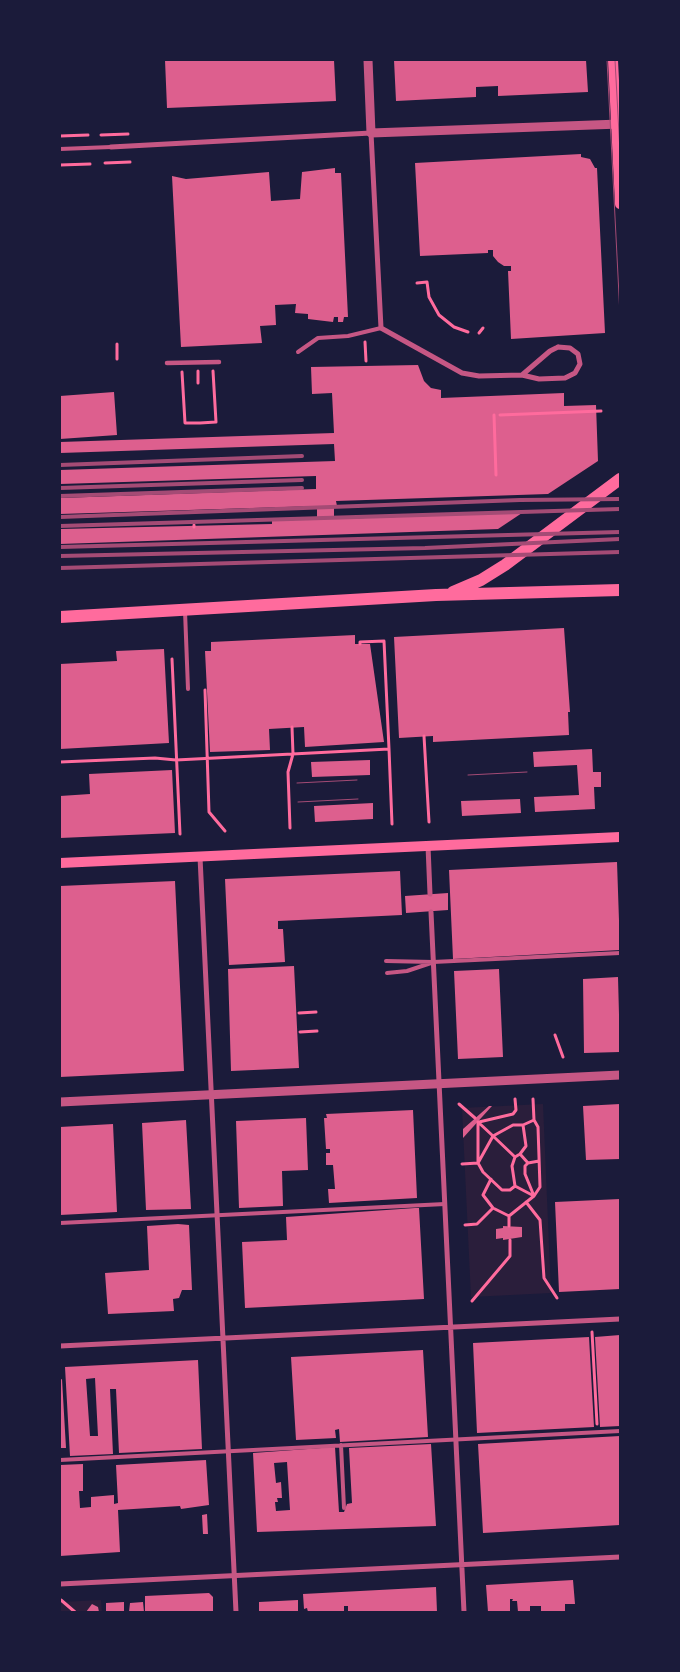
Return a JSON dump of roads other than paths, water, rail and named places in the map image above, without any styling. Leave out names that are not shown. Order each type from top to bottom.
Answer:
[{"type":"main road","points":[[613,60],[618,124],[620,204]]},
{"type":"main road","points":[[436,595],[466,587],[494,572],[620,479]]},
{"type":"main road","points":[[60,617],[436,595],[620,590]]},
{"type":"main road","points":[[60,863],[620,837]]},
{"type":"street","points":[[368,60],[381,328],[462,373],[479,376],[522,375],[540,379],[565,378],[575,373],[580,358],[570,348],[554,348],[522,375]]},
{"type":"street","points":[[110,146],[371,133],[618,124]]},
{"type":"street","points":[[166,363],[219,362]]},
{"type":"street","points":[[428,846],[430,894]]},
{"type":"street","points":[[200,856],[236,1612]]},
{"type":"street","points":[[431,912],[464,1612]]},
{"type":"street","points":[[60,1102],[620,1075]]},
{"type":"street","points":[[60,1346],[620,1319]]},
{"type":"street","points":[[60,1584],[620,1557]]},
{"type":"lane","points":[[60,149],[110,146]]},
{"type":"lane","points":[[298,352],[318,338],[348,336],[381,328]]},
{"type":"lane","points":[[185,611],[188,689]]},
{"type":"lane","points":[[386,961],[433,962],[620,953]]},
{"type":"lane","points":[[387,973],[407,971],[433,962]]},
{"type":"lane","points":[[60,1222],[445,1204]]},
{"type":"lane","points":[[60,1460],[620,1431]]},
{"type":"lane","points":[[341,1445],[344,1508]]},
{"type":"tram line","points":[[607,60],[620,315]]},
{"type":"tram line","points":[[615,60],[620,152]]},
{"type":"tram line","points":[[468,775],[527,772]]},
{"type":"tram line","points":[[297,783],[357,780]]},
{"type":"tram line","points":[[298,802],[358,799]]},
{"type":"railway","points":[[60,465],[302,456]]},
{"type":"railway","points":[[60,488],[302,480]]},
{"type":"railway","points":[[60,496],[302,488]]},
{"type":"railway","points":[[60,517],[520,500],[620,499]]},
{"type":"railway","points":[[60,526],[620,509]]},
{"type":"railway","points":[[60,547],[620,532]]},
{"type":"railway","points":[[60,556],[425,548],[620,539]]},
{"type":"railway","points":[[60,568],[620,552]]}]
